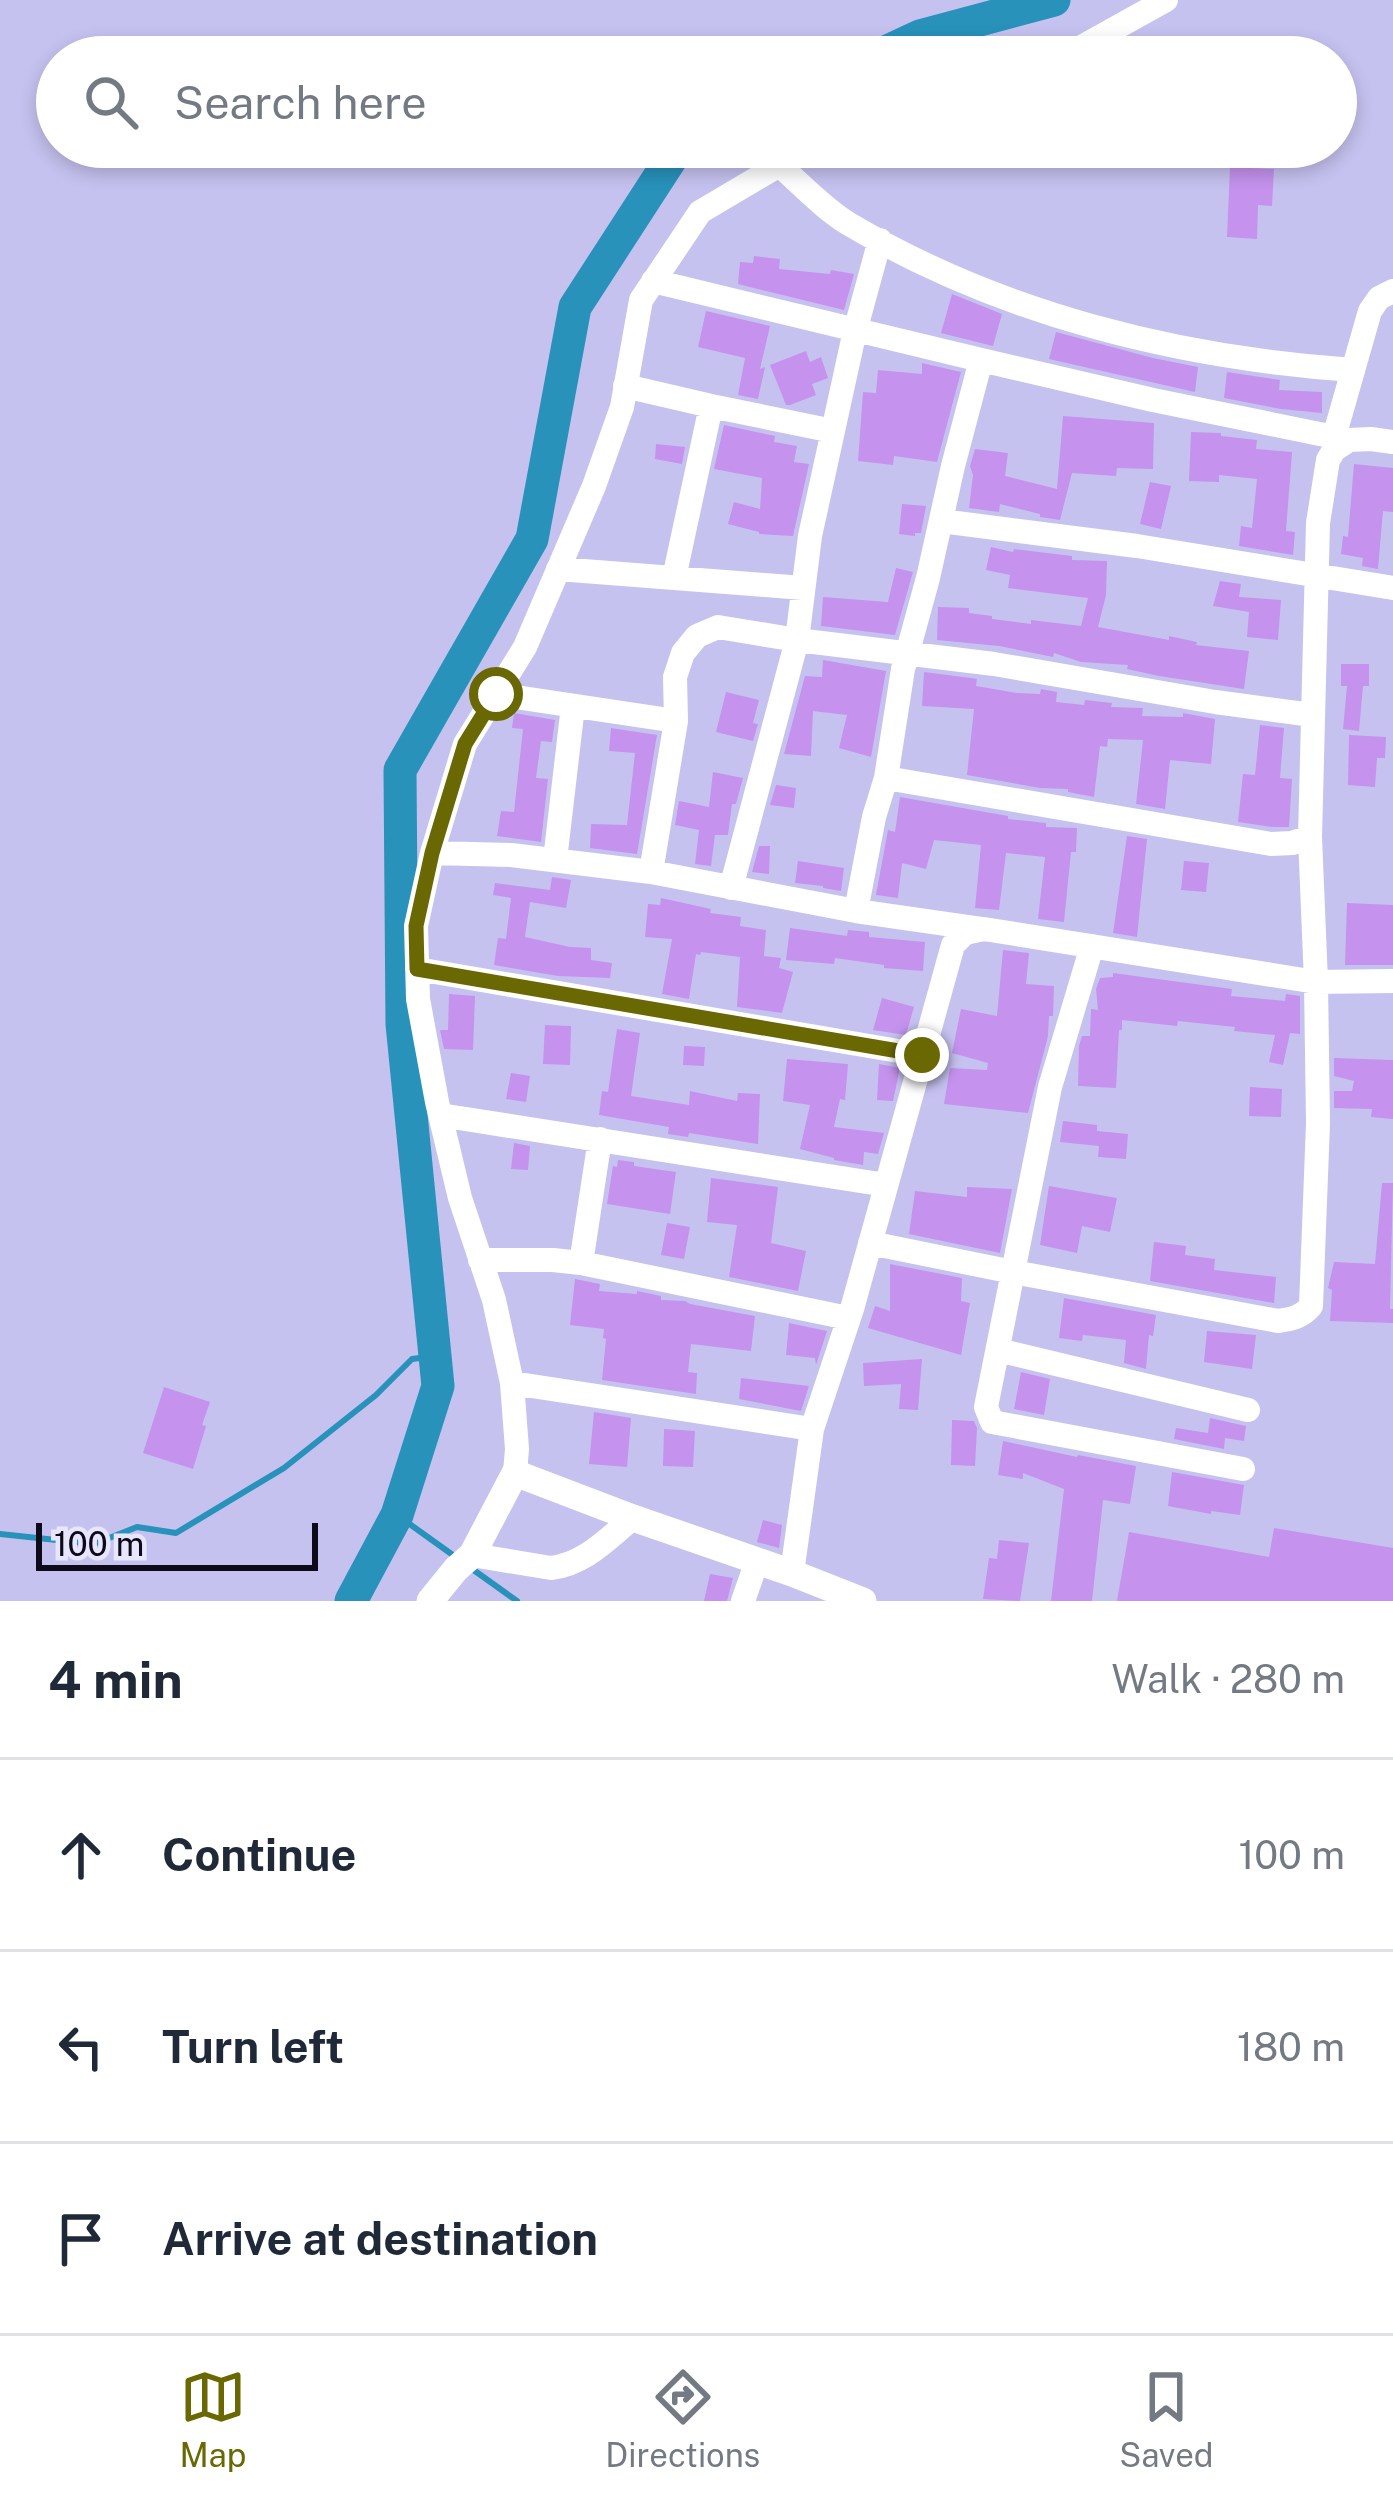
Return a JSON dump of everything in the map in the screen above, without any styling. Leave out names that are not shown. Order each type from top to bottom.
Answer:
[{"type":"street","points":[[1101,36],[1166,0]]},
{"type":"street","points":[[430,1601],[466,1560],[515,1472],[517,1449],[512,1383],[494,1300],[460,1198],[418,999],[416,926],[432,853],[465,744],[524,647],[594,486],[622,406],[640,300],[700,212],[774,168]]},
{"type":"street","points":[[782,168],[845,222],[958,279],[1060,316],[1183,350],[1353,370]]},
{"type":"street","points":[[730,888],[796,640],[810,536],[880,240]]},
{"type":"street","points":[[653,281],[1153,400],[1341,438],[1393,442]]},
{"type":"street","points":[[870,1243],[1278,1321],[1293,1319],[1311,1306],[1318,1123],[1310,837],[1318,523],[1328,460],[1341,438],[1370,311],[1379,298],[1393,291]]},
{"type":"street","points":[[856,911],[907,654],[981,360]]},
{"type":"street","points":[[625,386],[833,430]]},
{"type":"street","points":[[674,578],[711,406]]},
{"type":"street","points":[[941,521],[1138,546],[1393,588]]},
{"type":"street","points":[[558,569],[803,588]]},
{"type":"street","points":[[651,872],[676,721],[675,677],[683,653],[697,636],[718,627],[994,664],[1312,715]]},
{"type":"street","points":[[496,694],[676,721]]},
{"type":"street","points":[[555,860],[573,706]]},
{"type":"street","points":[[886,778],[1271,844],[1310,837]]},
{"type":"street","points":[[432,853],[511,855],[651,872],[856,911],[1316,982],[1393,981]]},
{"type":"street","points":[[791,1573],[812,1429],[870,1243],[952,945],[965,933],[984,929]]},
{"type":"street","points":[[1092,946],[1050,1088],[986,1407],[989,1418],[997,1425],[1243,1468]]},
{"type":"street","points":[[417,969],[922,1055]]},
{"type":"street","points":[[440,1115],[886,1185]]},
{"type":"street","points":[[581,1263],[600,1139]]},
{"type":"street","points":[[480,1260],[581,1263],[848,1318]]},
{"type":"street","points":[[998,1350],[1248,1410]]},
{"type":"street","points":[[512,1383],[812,1429]]},
{"type":"street","points":[[515,1472],[862,1601]]},
{"type":"street","points":[[466,1560],[551,1568],[577,1563],[633,1518]]},
{"type":"street","points":[[743,1601],[757,1561]]},
{"type":"building","points":[[1230,168],[1274,169],[1272,206],[1258,205],[1257,239],[1227,237]]},
{"type":"building","points":[[754,256],[780,259],[779,269],[854,274],[844,310],[738,284],[740,262],[753,263]]},
{"type":"building","points":[[952,294],[1002,314],[993,346],[941,333]]},
{"type":"building","points":[[706,311],[770,326],[758,399],[738,395],[745,358],[698,347]]},
{"type":"building","points":[[1056,332],[1198,367],[1195,392],[1049,359]]},
{"type":"building","points":[[806,351],[810,362],[821,357],[828,378],[812,384],[816,395],[786,405],[770,365]]},
{"type":"building","points":[[922,363],[961,372],[937,462],[894,456],[893,465],[858,461],[863,392],[876,393],[878,370],[922,374]]},
{"type":"building","points":[[1227,372],[1280,380],[1279,390],[1322,392],[1322,413],[1224,398]]},
{"type":"building","points":[[1063,416],[1154,423],[1153,469],[1117,468],[1116,476],[1072,473],[1060,520],[1000,504],[999,512],[969,508],[975,449],[1008,453],[1005,476],[1057,489]]},
{"type":"building","points":[[724,425],[797,446],[794,462],[809,464],[793,536],[759,534],[728,524],[734,502],[760,509],[762,478],[714,469]]},
{"type":"building","points":[[1191,432],[1257,440],[1256,449],[1292,452],[1286,531],[1295,532],[1293,555],[1239,546],[1241,526],[1252,528],[1257,479],[1219,475],[1219,482],[1189,481]]},
{"type":"building","points":[[656,444],[685,447],[682,464],[655,459]]},
{"type":"building","points":[[1354,464],[1393,468],[1393,512],[1383,511],[1378,569],[1362,566],[1363,558],[1341,554],[1343,536],[1348,537]]},
{"type":"building","points":[[1150,482],[1171,486],[1161,529],[1140,524]]},
{"type":"building","points":[[902,504],[926,506],[921,533],[899,534]]},
{"type":"building","points":[[991,547],[1107,561],[1106,595],[1098,627],[1249,651],[1244,689],[1159,676],[1127,669],[1128,665],[1081,662],[1054,653],[1053,657],[937,640],[938,607],[969,608],[969,613],[992,619],[1081,626],[1088,598],[1008,588],[1010,575],[986,570]]},
{"type":"building","points":[[896,568],[913,572],[895,635],[821,626],[823,597],[888,602]]},
{"type":"building","points":[[1220,581],[1241,584],[1239,597],[1281,600],[1278,640],[1247,637],[1249,612],[1213,606]]},
{"type":"building","points":[[823,660],[886,671],[871,757],[839,748],[847,715],[813,711],[811,756],[784,754],[805,676],[822,677]]},
{"type":"building","points":[[1341,664],[1369,664],[1359,731],[1343,729],[1347,686],[1341,686]]},
{"type":"building","points":[[924,672],[977,679],[976,686],[1017,693],[1057,692],[1056,702],[1084,705],[1085,700],[1143,708],[1142,716],[1183,717],[1183,713],[1215,719],[1211,764],[1170,760],[1165,809],[1136,804],[1143,740],[1108,739],[1107,747],[1100,746],[1094,797],[967,775],[974,709],[922,706]]},
{"type":"building","points":[[726,692],[759,700],[753,741],[716,732]]},
{"type":"building","points":[[514,713],[555,720],[552,742],[541,741],[536,778],[548,779],[541,842],[497,836],[501,811],[514,812],[523,729],[512,728]]},
{"type":"building","points":[[1260,725],[1284,728],[1280,778],[1292,779],[1289,827],[1238,822],[1243,774],[1255,775]]},
{"type":"building","points":[[611,728],[657,735],[637,854],[590,848],[591,824],[627,825],[635,753],[609,751]]},
{"type":"building","points":[[1349,735],[1386,737],[1385,758],[1377,758],[1375,787],[1348,785]]},
{"type":"building","points":[[713,772],[743,778],[736,804],[732,804],[728,835],[715,835],[711,866],[695,864],[699,830],[675,825],[679,801],[709,807]]},
{"type":"building","points":[[776,785],[796,788],[794,808],[770,805]]},
{"type":"building","points":[[900,797],[1046,823],[1046,827],[1077,828],[1064,922],[1038,919],[1045,857],[1006,853],[999,910],[975,908],[981,845],[934,840],[926,869],[902,863],[898,898],[876,895],[888,830],[895,832]]},
{"type":"building","points":[[1127,836],[1147,839],[1137,937],[1113,933]]},
{"type":"building","points":[[759,846],[770,846],[769,874],[752,872]]},
{"type":"building","points":[[798,861],[844,868],[841,891],[795,883]]},
{"type":"building","points":[[1184,861],[1209,863],[1206,892],[1181,890]]},
{"type":"building","points":[[552,877],[571,880],[566,908],[530,902],[525,937],[591,948],[591,960],[612,963],[610,978],[558,976],[494,965],[498,938],[506,939],[511,898],[493,895],[495,883],[550,890]]},
{"type":"building","points":[[661,898],[741,917],[740,926],[766,930],[764,956],[781,958],[779,968],[793,972],[782,1013],[737,1007],[740,957],[696,954],[689,999],[662,994],[672,939],[645,937],[648,904],[660,905]]},
{"type":"building","points":[[1347,903],[1393,905],[1393,965],[1345,965]]},
{"type":"building","points":[[790,928],[847,936],[848,930],[869,932],[869,937],[925,942],[923,971],[835,958],[834,964],[786,960]]},
{"type":"building","points":[[1003,950],[1029,953],[1026,984],[1054,986],[1053,1016],[1049,1016],[1028,1113],[944,1104],[950,1068],[987,1070],[988,1063],[952,1053],[961,1009],[997,1016]]},
{"type":"building","points":[[1113,973],[1232,989],[1231,996],[1285,1001],[1286,994],[1300,996],[1300,1034],[1290,1033],[1283,1065],[1269,1062],[1275,1035],[1178,1021],[1177,1026],[1122,1020],[1116,1088],[1078,1086],[1079,1046],[1082,1036],[1090,1036],[1091,1009],[1098,1010],[1096,989],[1100,978],[1113,977]]},
{"type":"building","points":[[449,994],[475,996],[473,1050],[444,1049],[440,1030],[448,1030]]},
{"type":"building","points":[[882,998],[914,1007],[906,1035],[873,1030]]},
{"type":"building","points":[[545,1025],[571,1026],[570,1065],[543,1064]]},
{"type":"building","points":[[617,1029],[640,1033],[631,1096],[689,1105],[690,1091],[737,1101],[738,1093],[760,1094],[758,1144],[668,1134],[669,1127],[599,1115],[602,1091],[608,1092]]},
{"type":"building","points":[[684,1046],[705,1047],[704,1066],[683,1065]]},
{"type":"building","points":[[1334,1058],[1393,1060],[1393,1119],[1371,1117],[1372,1109],[1334,1108],[1334,1091],[1352,1091],[1354,1081],[1334,1076]]},
{"type":"building","points":[[787,1059],[848,1064],[845,1100],[840,1099],[834,1127],[884,1133],[878,1154],[864,1152],[863,1165],[800,1149],[810,1105],[783,1101]]},
{"type":"building","points":[[879,1064],[900,1068],[893,1101],[877,1100]]},
{"type":"building","points":[[511,1073],[530,1076],[526,1102],[506,1099]]},
{"type":"building","points":[[1250,1087],[1282,1089],[1281,1117],[1249,1116]]},
{"type":"building","points":[[1063,1121],[1128,1134],[1126,1159],[1098,1157],[1099,1146],[1060,1142]]},
{"type":"building","points":[[514,1143],[530,1146],[528,1170],[511,1169]]},
{"type":"building","points":[[618,1160],[676,1172],[670,1214],[607,1204]]},
{"type":"building","points":[[711,1178],[778,1187],[771,1243],[806,1251],[798,1291],[729,1277],[737,1225],[707,1222]]},
{"type":"building","points":[[1382,1183],[1393,1183],[1393,1323],[1330,1321],[1332,1290],[1328,1288],[1334,1262],[1375,1264]]},
{"type":"building","points":[[1049,1186],[1117,1198],[1110,1232],[1082,1226],[1077,1253],[1040,1245]]},
{"type":"building","points":[[967,1187],[1012,1189],[1000,1253],[909,1234],[915,1191],[967,1197]]},
{"type":"building","points":[[667,1223],[690,1227],[684,1259],[661,1255]]},
{"type":"building","points":[[1154,1242],[1186,1246],[1185,1255],[1215,1259],[1214,1270],[1276,1277],[1274,1303],[1150,1281]]},
{"type":"building","points":[[890,1264],[962,1278],[961,1301],[970,1303],[961,1355],[868,1328],[875,1306],[890,1311]]},
{"type":"building","points":[[575,1279],[600,1284],[599,1291],[637,1291],[661,1296],[661,1300],[755,1316],[751,1351],[691,1344],[688,1372],[697,1373],[696,1394],[602,1380],[604,1329],[570,1325]]},
{"type":"building","points":[[1064,1298],[1156,1315],[1146,1369],[1124,1363],[1126,1340],[1083,1335],[1082,1341],[1059,1338]]},
{"type":"building","points":[[789,1323],[827,1331],[816,1365],[815,1358],[786,1355]]},
{"type":"building","points":[[1207,1331],[1256,1335],[1252,1369],[1204,1362]]},
{"type":"building","points":[[922,1359],[918,1410],[899,1409],[901,1384],[864,1386],[863,1363]]},
{"type":"building","points":[[1021,1372],[1050,1379],[1044,1415],[1014,1409]]},
{"type":"building","points":[[741,1378],[809,1386],[801,1411],[739,1399]]},
{"type":"building","points":[[164,1387],[210,1402],[193,1469],[143,1453]]},
{"type":"building","points":[[594,1412],[631,1418],[627,1467],[589,1464]]},
{"type":"building","points":[[1210,1418],[1246,1426],[1244,1441],[1225,1438],[1224,1449],[1174,1439],[1176,1428],[1208,1433]]},
{"type":"building","points":[[952,1420],[974,1421],[975,1466],[951,1465]]},
{"type":"building","points":[[664,1429],[695,1431],[693,1467],[663,1466]]},
{"type":"building","points":[[1003,1441],[1136,1466],[1130,1504],[1103,1500],[1092,1601],[1051,1601],[1064,1489],[1023,1473],[1023,1479],[998,1475]]},
{"type":"building","points":[[1172,1472],[1244,1485],[1240,1515],[1168,1506]]},
{"type":"building","points":[[763,1520],[782,1525],[779,1548],[757,1542]]},
{"type":"building","points":[[1274,1528],[1393,1548],[1393,1601],[1117,1601],[1129,1532],[1269,1557]]},
{"type":"building","points":[[999,1540],[1029,1543],[1020,1601],[983,1599],[989,1558],[997,1559]]},
{"type":"building","points":[[710,1574],[733,1578],[727,1601],[704,1601]]},
{"type":"waterway","points":[[920,36],[1054,0]]},
{"type":"waterway","points":[[351,1601],[397,1515],[438,1386],[402,1024],[400,770],[532,539],[575,307],[665,168]]},
{"type":"waterway","points":[[0,1534],[94,1544],[137,1527],[176,1533],[284,1468],[376,1395],[412,1359],[435,1356]]},
{"type":"waterway","points":[[397,1515],[457,1558]]},
{"type":"waterway","points":[[468,1566],[517,1601]]},
{"type":"route","points":[[496,694],[465,744],[432,853],[416,926],[417,969],[922,1055]]}]
